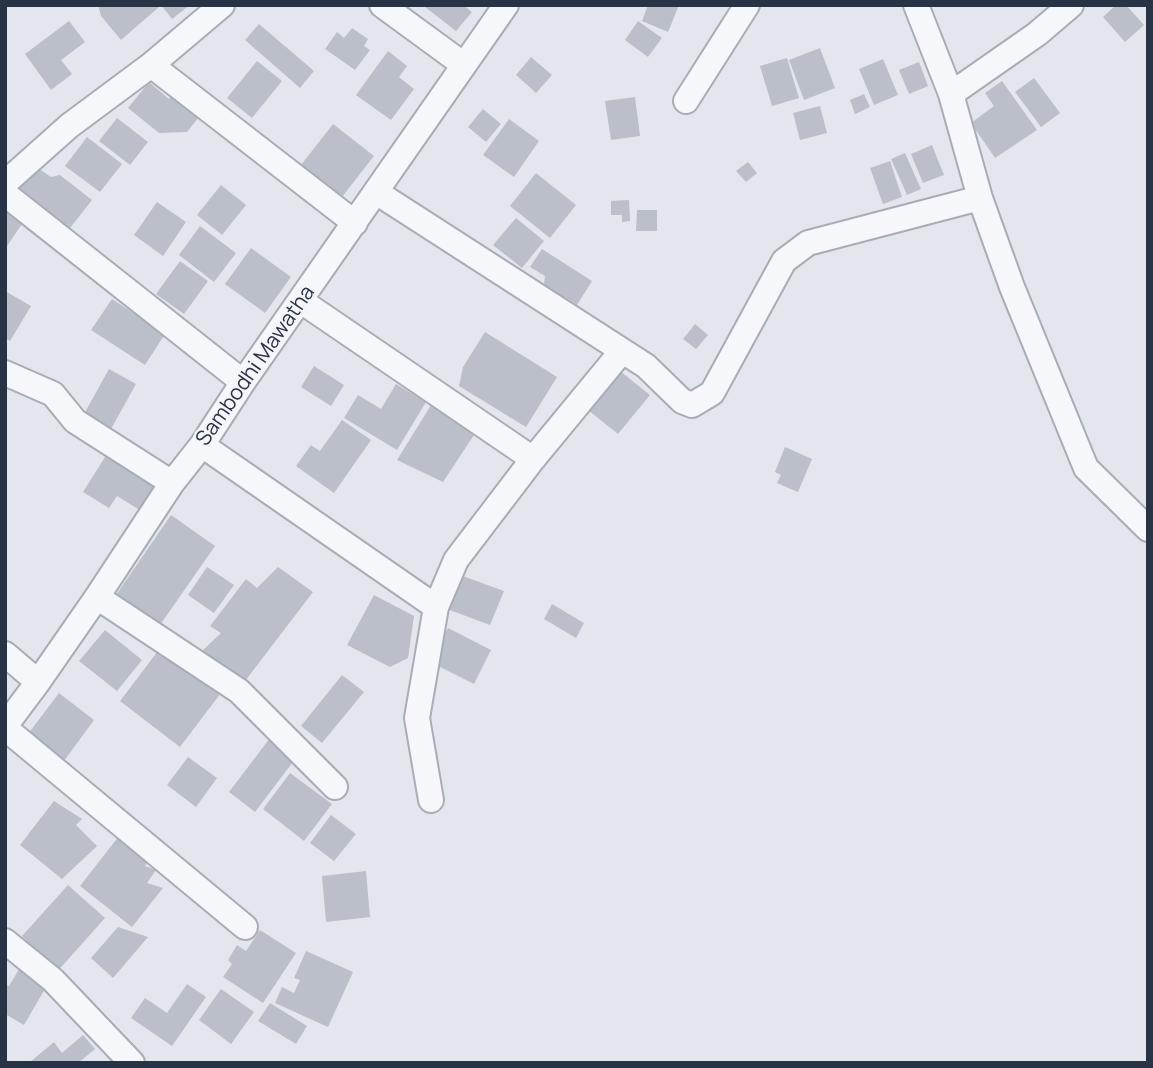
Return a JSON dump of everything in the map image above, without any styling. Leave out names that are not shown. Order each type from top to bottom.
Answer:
[{"type":"street","points":[[5,183],[69,126],[151,65],[222,5]]},
{"type":"street","points":[[382,5],[464,65]]},
{"type":"street","name":"Sambodhi Mawatha","points":[[5,727],[97,597],[172,482],[202,445],[506,5]]},
{"type":"street","points":[[685,101],[747,5]]},
{"type":"street","points":[[916,5],[951,94],[980,198],[1012,288],[1086,468],[1148,529]]},
{"type":"street","points":[[951,94],[1038,34],[1071,5]]},
{"type":"street","points":[[151,65],[355,223]]},
{"type":"street","points":[[376,192],[646,366],[682,401],[692,405],[712,393],[784,261],[808,243],[980,198]]},
{"type":"street","points":[[5,194],[243,383]]},
{"type":"street","points":[[301,301],[533,459]]},
{"type":"street","points":[[430,800],[416,718],[436,607],[456,560],[533,459],[622,351]]},
{"type":"street","points":[[5,373],[53,394],[75,421],[172,482]]},
{"type":"street","points":[[202,445],[436,607]]},
{"type":"street","points":[[97,597],[239,691],[335,787]]},
{"type":"street","points":[[5,654],[38,682]]},
{"type":"street","points":[[5,727],[245,927]]},
{"type":"street","points":[[5,941],[53,980],[132,1063]]},
{"type":"building","points":[[98,5],[159,7],[121,40],[101,16]]},
{"type":"building","points":[[161,5],[190,5],[172,19]]},
{"type":"building","points":[[463,5],[472,12],[456,31],[425,7]]},
{"type":"building","points":[[648,5],[679,5],[668,32],[642,21]]},
{"type":"building","points":[[1116,5],[1126,5],[1144,25],[1125,42],[1103,17]]},
{"type":"building","points":[[69,21],[85,42],[61,60],[72,74],[51,90],[25,54]]},
{"type":"building","points":[[638,21],[662,38],[648,57],[625,40]]},
{"type":"building","points":[[259,24],[314,71],[300,88],[245,40]]},
{"type":"building","points":[[352,28],[368,39],[364,46],[370,50],[355,70],[325,49],[337,32],[344,38]]},
{"type":"building","points":[[820,48],[835,88],[804,100],[789,60]]},
{"type":"building","points":[[388,51],[407,66],[399,77],[414,89],[391,120],[356,95]]},
{"type":"building","points":[[531,57],[552,75],[536,93],[516,75]]},
{"type":"building","points":[[787,58],[799,98],[772,106],[760,66]]},
{"type":"building","points":[[883,59],[898,95],[874,105],[859,69]]},
{"type":"building","points":[[257,61],[282,81],[252,118],[227,98]]},
{"type":"building","points":[[919,62],[928,86],[909,94],[899,70]]},
{"type":"building","points":[[1034,78],[1060,113],[1041,127],[1015,92]]},
{"type":"building","points":[[1002,81],[1037,130],[995,158],[971,123],[994,106],[985,93]]},
{"type":"building","points":[[149,82],[169,99],[176,91],[203,112],[187,132],[159,133],[128,108]]},
{"type":"building","points":[[864,94],[870,107],[855,114],[850,100]]},
{"type":"building","points":[[635,97],[640,136],[611,140],[605,101]]},
{"type":"building","points":[[820,106],[827,133],[800,140],[793,113]]},
{"type":"building","points":[[483,109],[501,124],[486,142],[468,127]]},
{"type":"building","points":[[117,118],[148,142],[130,165],[99,141]]},
{"type":"building","points":[[509,119],[539,141],[514,177],[483,155]]},
{"type":"building","points":[[333,124],[374,156],[342,197],[301,165]]},
{"type":"building","points":[[87,137],[122,164],[100,192],[65,166]]},
{"type":"building","points":[[932,145],[944,175],[923,183],[911,154]]},
{"type":"building","points":[[905,153],[921,189],[907,195],[891,159]]},
{"type":"building","points":[[890,161],[902,197],[883,204],[870,168]]},
{"type":"building","points":[[748,162],[757,173],[746,182],[736,171]]},
{"type":"building","points":[[36,167],[51,177],[60,175],[92,200],[70,228],[19,189]]},
{"type":"building","points":[[536,173],[576,205],[550,238],[510,206]]},
{"type":"building","points":[[221,185],[246,205],[222,235],[197,215]]},
{"type":"building","points":[[629,200],[630,221],[622,222],[622,215],[611,215],[611,201]]},
{"type":"building","points":[[157,202],[186,222],[163,256],[134,235]]},
{"type":"building","points":[[5,208],[24,221],[5,249]]},
{"type":"building","points":[[637,210],[657,210],[657,231],[636,231]]},
{"type":"building","points":[[516,218],[544,241],[522,268],[493,245]]},
{"type":"building","points":[[200,226],[236,253],[214,282],[179,255]]},
{"type":"building","points":[[251,248],[291,277],[265,313],[225,284]]},
{"type":"building","points":[[542,249],[592,281],[577,305],[565,297],[560,303],[543,292],[545,276],[530,267]]},
{"type":"building","points":[[180,261],[208,281],[184,314],[156,294]]},
{"type":"building","points":[[5,291],[31,306],[10,341],[5,338]]},
{"type":"building","points":[[112,299],[165,334],[145,365],[91,330]]},
{"type":"building","points":[[695,324],[708,335],[696,349],[683,339]]},
{"type":"building","points":[[485,332],[557,377],[526,427],[459,386],[463,367]]},
{"type":"building","points":[[314,366],[344,385],[331,406],[301,387]]},
{"type":"building","points":[[109,369],[136,384],[111,429],[84,414]]},
{"type":"building","points":[[620,371],[650,395],[618,434],[588,410]]},
{"type":"building","points":[[396,384],[426,402],[397,450],[344,418],[358,395],[381,409]]},
{"type":"building","points":[[431,405],[476,432],[443,482],[397,460]]},
{"type":"building","points":[[342,420],[371,440],[334,493],[296,466],[311,445],[320,451]]},
{"type":"building","points":[[785,447],[812,459],[798,492],[777,483],[781,475],[775,472]]},
{"type":"building","points":[[107,454],[158,486],[143,512],[117,496],[109,508],[83,492]]},
{"type":"building","points":[[171,515],[215,546],[160,625],[116,595]]},
{"type":"building","points":[[207,567],[234,585],[214,613],[188,595]]},
{"type":"building","points":[[278,567],[313,592],[242,685],[200,653],[221,633],[210,626],[246,579],[257,588]]},
{"type":"building","points":[[460,575],[504,591],[490,625],[447,609]]},
{"type":"building","points":[[374,595],[414,616],[408,658],[390,667],[347,645]]},
{"type":"building","points":[[552,604],[584,623],[576,638],[544,619]]},
{"type":"building","points":[[448,628],[491,650],[474,684],[430,662]]},
{"type":"building","points":[[105,630],[142,660],[117,691],[79,661]]},
{"type":"building","points":[[164,643],[224,689],[180,747],[120,701]]},
{"type":"building","points":[[342,675],[364,692],[322,743],[301,726]]},
{"type":"building","points":[[59,693],[94,720],[64,761],[28,734]]},
{"type":"building","points":[[270,738],[296,758],[255,812],[229,792]]},
{"type":"building","points":[[188,757],[217,778],[196,807],[167,785]]},
{"type":"building","points":[[290,773],[332,804],[304,841],[263,809]]},
{"type":"building","points":[[54,801],[82,819],[76,825],[97,846],[62,879],[20,845]]},
{"type":"building","points":[[331,815],[356,834],[334,861],[310,843]]},
{"type":"building","points":[[119,836],[149,860],[145,866],[156,870],[147,883],[163,888],[132,927],[80,886]]},
{"type":"building","points":[[366,871],[370,917],[326,922],[322,876]]},
{"type":"building","points":[[68,885],[105,918],[55,974],[23,946],[27,941],[22,936]]},
{"type":"building","points":[[118,927],[148,937],[113,978],[91,958]]},
{"type":"building","points":[[260,930],[296,953],[263,1003],[223,977],[232,964],[228,960],[237,945],[246,951]]},
{"type":"building","points":[[306,951],[353,972],[328,1027],[275,1003],[282,987],[294,993],[300,980],[294,978]]},
{"type":"building","points":[[21,966],[49,982],[24,1025],[5,1014],[5,984],[9,986]]},
{"type":"building","points":[[187,984],[206,997],[172,1046],[131,1018],[145,998],[167,1013]]},
{"type":"building","points":[[221,989],[254,1012],[231,1044],[199,1020]]},
{"type":"building","points":[[270,1003],[307,1026],[296,1044],[258,1021]]},
{"type":"building","points":[[83,1035],[95,1049],[78,1063],[29,1063],[54,1042],[62,1053]]}]
